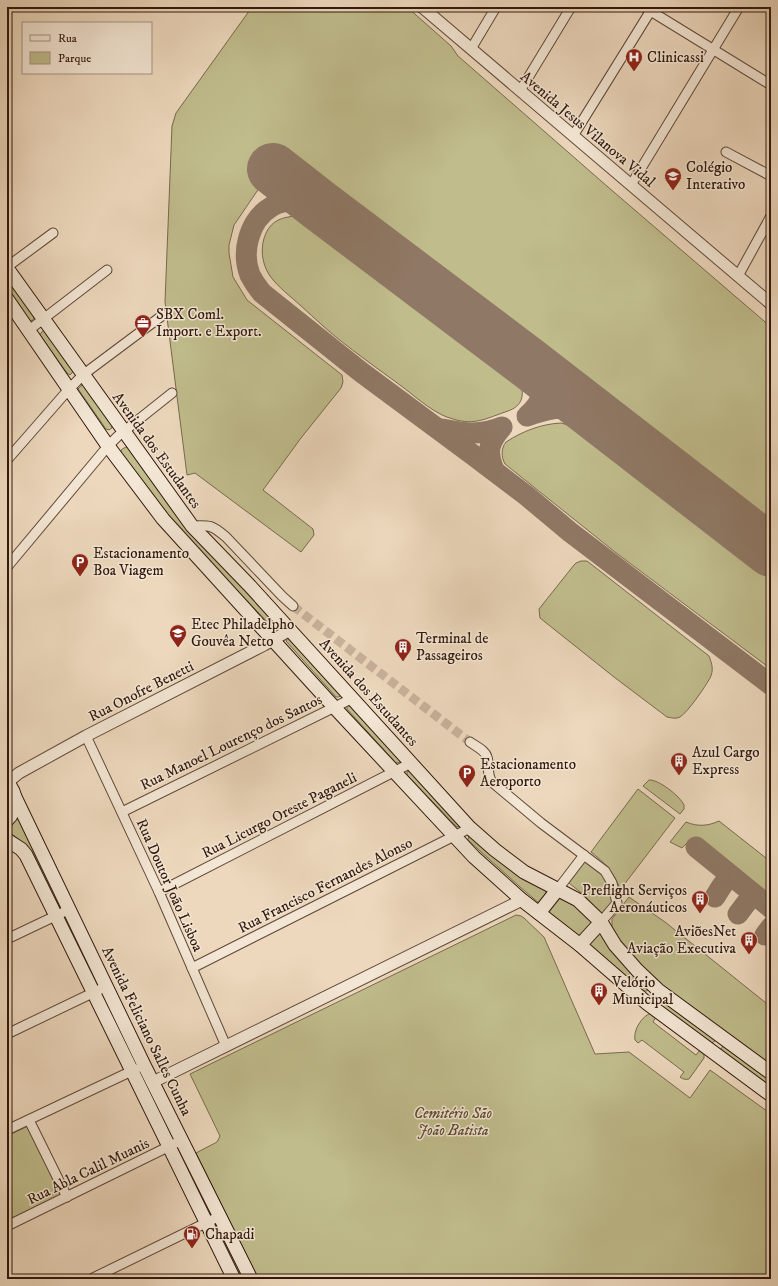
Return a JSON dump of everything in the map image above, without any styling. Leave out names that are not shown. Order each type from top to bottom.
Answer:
[{"type":"main road","name":"Avenida dos Estudantes","points":[[7,268],[192,526],[249,585],[470,828],[495,850],[524,872],[578,900],[601,922],[615,945],[637,970],[658,990],[771,1073]]},
{"type":"main road","points":[[7,299],[108,446],[163,519],[334,707],[474,857],[522,900],[580,945],[648,1004],[771,1095]]},
{"type":"main road","name":"Avenida Feliciano Salles Cunha","points":[[7,782],[12,788],[24,818],[70,908],[144,1065],[250,1279]]},
{"type":"main road","points":[[7,820],[14,812],[16,804],[15,797]]},
{"type":"main road","points":[[9,843],[26,855],[92,993],[234,1279]]},
{"type":"main road","points":[[540,914],[558,889]]},
{"type":"main road","points":[[580,945],[601,922]]},
{"type":"main road","points":[[648,1004],[658,990]]},
{"type":"main road","points":[[712,1052],[723,1037]]},
{"type":"street","name":"Avenida Jesus Vilanova Vidal","points":[[422,7],[771,304]]},
{"type":"street","points":[[471,49],[496,7]]},
{"type":"street","points":[[520,91],[571,7]]},
{"type":"street","points":[[631,185],[738,7]]},
{"type":"street","points":[[573,136],[649,8],[771,85]]},
{"type":"street","points":[[726,152],[771,176]]},
{"type":"street","points":[[738,276],[771,216]]},
{"type":"street","points":[[7,268],[53,233]]},
{"type":"street","points":[[29,330],[107,270]]},
{"type":"street","points":[[7,460],[84,374],[163,315]]},
{"type":"street","points":[[7,567],[108,446],[172,393]]},
{"type":"street","points":[[192,526],[210,526],[218,530],[293,606]]},
{"type":"street","name":"Rua Onofre Benetti","points":[[7,782],[19,773],[86,736],[290,630]]},
{"type":"street","name":"Rua Manoel Lourenço dos Santos","points":[[122,812],[353,698]]},
{"type":"street","name":"Rua Doutor João Lisboa","points":[[86,736],[159,892],[226,1046]]},
{"type":"street","points":[[470,742],[484,752],[487,757],[488,777],[492,782],[541,823],[605,871],[615,891],[617,903],[601,922]]},
{"type":"street","name":"Rua Licurgo Oreste Paganeli","points":[[159,892],[411,763]]},
{"type":"street","name":"Rua Francisco Fernandes Alonso","points":[[192,968],[470,828]]},
{"type":"street","points":[[558,889],[584,855]]},
{"type":"street","points":[[153,1082],[522,900]]},
{"type":"street","points":[[7,939],[70,908]]},
{"type":"street","points":[[7,1034],[107,986]]},
{"type":"street","points":[[7,1130],[144,1065]]},
{"type":"street","points":[[29,1120],[67,1197]]},
{"type":"street","name":"Rua Abla Calil Muanis","points":[[7,1226],[182,1140]]},
{"type":"street","points":[[91,1279],[220,1216]]},
{"type":"green space","points":[[252,7],[407,7],[451,46],[458,56],[771,327],[771,527],[573,370],[286,154],[280,155],[265,175],[266,178],[234,225],[229,245],[229,253],[233,277],[247,300],[342,375],[343,382],[341,388],[301,438],[263,490],[313,529],[314,535],[301,552],[195,473],[187,475],[165,302],[172,126],[176,113]]},
{"type":"green space","points":[[296,216],[310,222],[392,286],[520,382],[522,396],[519,403],[513,409],[481,420],[468,422],[447,417],[427,406],[352,350],[284,291],[267,271],[263,260],[262,249],[264,238],[268,229],[278,220]]},
{"type":"green space","points":[[7,279],[33,316],[34,318],[32,321],[30,321],[7,288]]},
{"type":"green space","points":[[43,331],[46,332],[73,370],[70,375],[40,335]]},
{"type":"green space","points":[[82,385],[85,386],[112,424],[112,428],[109,430],[106,429],[78,389]]},
{"type":"green space","points":[[561,423],[583,429],[678,506],[771,577],[771,669],[615,552],[505,464],[502,453],[506,442],[532,429]]},
{"type":"green space","points":[[128,447],[280,628],[275,630],[161,508],[121,453],[121,450]]},
{"type":"green space","points":[[581,561],[587,561],[709,656],[712,667],[710,678],[692,705],[680,717],[667,717],[540,618],[539,609],[574,565]]},
{"type":"green space","points":[[291,636],[342,694],[339,697],[336,697],[286,641],[288,637]]},
{"type":"green space","points":[[350,704],[401,758],[401,762],[396,763],[347,709],[347,706]]},
{"type":"green space","points":[[411,770],[461,826],[457,827],[407,775],[407,772]]},
{"type":"green space","points":[[649,780],[653,780],[663,785],[682,801],[684,809],[680,814],[643,786]]},
{"type":"green space","points":[[638,789],[675,818],[620,890],[615,878],[608,868],[591,852]]},
{"type":"green space","points":[[16,813],[62,906],[59,907],[56,905],[24,844],[7,831],[7,824]]},
{"type":"green space","points":[[719,821],[771,862],[771,901],[691,839],[682,848],[670,842],[686,822],[695,825],[703,825]]},
{"type":"green space","points":[[469,835],[548,890],[549,895],[540,904],[468,840]]},
{"type":"green space","points":[[586,860],[597,869],[604,878],[609,887],[613,901],[601,914],[584,895],[569,883]]},
{"type":"green space","points":[[558,896],[575,904],[595,923],[579,939],[545,913]]},
{"type":"green space","points":[[629,897],[665,922],[771,1007],[771,1067],[675,997],[641,966],[621,944],[612,928],[612,919]]},
{"type":"green space","name":"Cemitério São João Batista","points":[[516,915],[524,918],[544,937],[595,1054],[629,1052],[690,1098],[710,1070],[771,1114],[771,1279],[258,1279],[196,1153],[217,1142],[220,1136],[190,1074]]},
{"type":"green space","points":[[67,917],[99,985],[94,984],[65,920]]},
{"type":"green space","points":[[601,932],[649,986],[647,991],[642,991],[588,943]]},
{"type":"green space","points":[[656,996],[716,1040],[712,1043],[654,1001]]},
{"type":"green space","points":[[651,1013],[656,1017],[653,1022],[696,1055],[700,1050],[704,1054],[704,1058],[689,1079],[680,1077],[684,1072],[642,1040],[638,1043],[635,1040],[635,1032],[641,1020]]},
{"type":"green space","points":[[723,1046],[727,1046],[771,1077],[771,1087],[721,1051]]},
{"type":"green space","points":[[28,1126],[62,1195],[7,1221],[7,1136]]},
{"type":"green space","points":[[218,1224],[244,1279],[237,1279],[212,1225]]},
{"type":"taxiway","points":[[319,205],[307,202],[282,202],[271,207],[257,220],[249,237],[246,256],[250,275],[262,293],[361,372],[527,496],[570,532],[771,685]]},
{"type":"taxiway","points":[[531,365],[540,379],[542,392],[534,410],[527,416],[546,410],[566,408],[583,411],[605,422]]},
{"type":"taxiway","points":[[442,429],[479,433],[502,427],[494,437],[490,447],[490,457],[494,470]]},
{"type":"taxiway","points":[[696,847],[771,908]]},
{"type":"taxiway","points":[[715,897],[725,882],[731,878],[734,878]]},
{"type":"taxiway","points":[[738,914],[750,898],[756,896]]},
{"type":"taxiway","points":[[765,935],[771,927]]},
{"type":"runway","points":[[273,169],[531,365],[771,551]]},
{"type":"tunnel","points":[[293,606],[470,742]]},
{"type":"place","name":"Clinicassi","points":[[634,72]]},
{"type":"place","name":"Colégio Interativo","points":[[673,191]]},
{"type":"place","name":"SBX Coml. Import. e Export.","points":[[143,338]]},
{"type":"place","name":"Estacionamento Boa Viagem","points":[[80,577]]},
{"type":"place","name":"Etec Philadelpho Gouvêa Netto","points":[[178,648]]},
{"type":"place","name":"Terminal de Passageiros","points":[[403,662]]},
{"type":"place","name":"Azul Cargo Express","points":[[679,776]]},
{"type":"place","name":"Estacionamento Aeroporto","points":[[467,788]]},
{"type":"place","name":"Preflight Serviços Aeronáuticos","points":[[700,914]]},
{"type":"place","name":"AviõesNet Aviação Executiva","points":[[749,955]]},
{"type":"place","name":"Velório Municipal","points":[[599,1006]]},
{"type":"place","name":"Chapadi","points":[[192,1249]]}]
